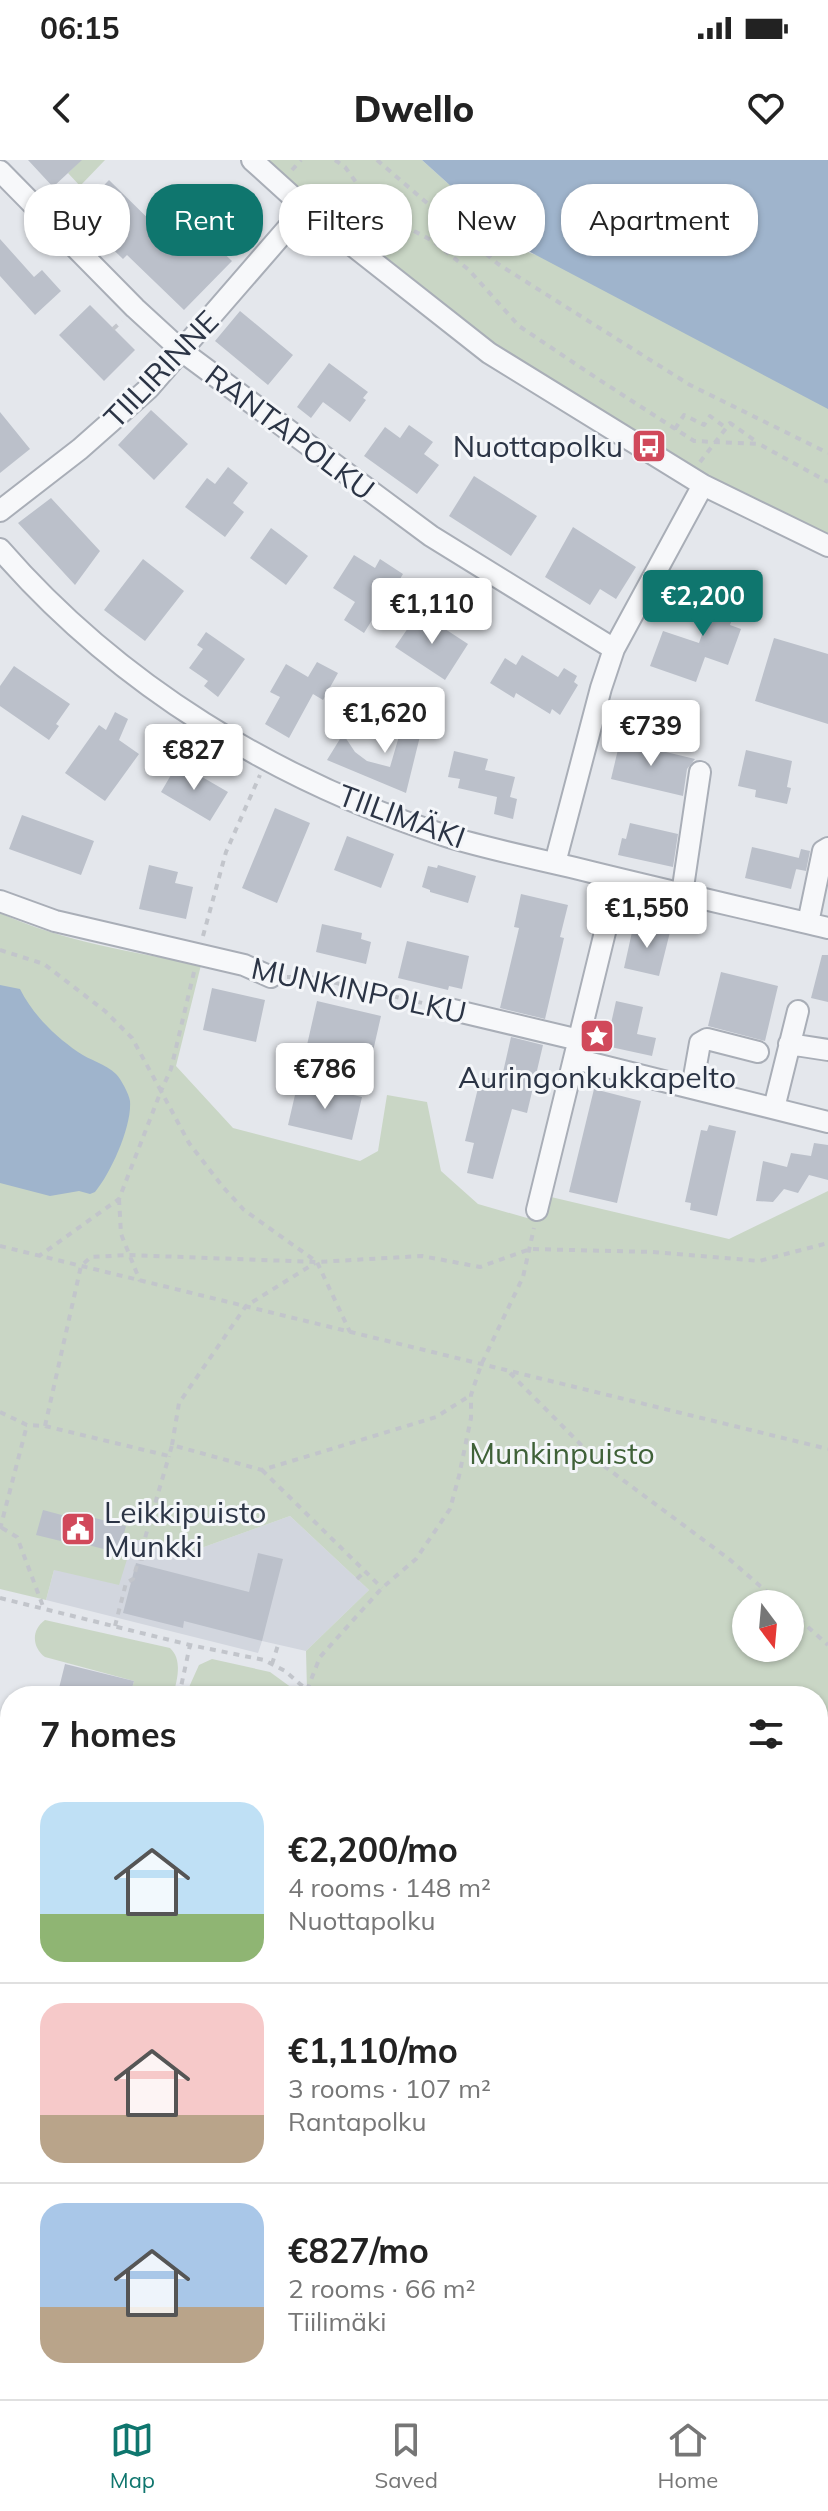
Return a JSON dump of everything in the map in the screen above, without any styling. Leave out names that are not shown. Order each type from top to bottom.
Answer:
[{"type":"street","points":[[252,160],[279,184]]},
{"type":"street","name":"RANTAPOLKU","points":[[0,171],[135,308],[183,352],[431,536],[614,649]]},
{"type":"street","name":"TIILIRINNE","points":[[0,511],[149,388],[279,239]]},
{"type":"street","points":[[366,256],[489,353],[696,481],[828,546]]},
{"type":"street","points":[[555,863],[614,649],[696,481]]},
{"type":"street","name":"TIILIMÄKI","points":[[0,549],[57,609],[130,673],[217,733],[266,761],[352,800],[450,837],[818,926]]},
{"type":"street","points":[[682,894],[700,772]]},
{"type":"street","points":[[818,926],[823,851],[828,848]]},
{"type":"street","points":[[537,1210],[618,879]]},
{"type":"street","name":"MUNKINPOLKU","points":[[0,901],[55,921],[244,965],[271,977]]},
{"type":"street","name":"MUNKINPOLKU","points":[[449,1009],[692,1088],[828,1122]]},
{"type":"street","points":[[774,1108],[798,1011]]},
{"type":"street","points":[[692,1088],[703,1040],[758,1052]]},
{"type":"street","points":[[789,1044],[828,1050]]},
{"type":"path","points":[[335,160],[345,167],[366,196],[391,219],[433,241],[469,270],[519,326],[694,441],[759,444]]},
{"type":"path","points":[[377,160],[498,264],[690,385],[828,453]]},
{"type":"path","points":[[675,429],[684,415],[704,425],[710,416],[726,428]]},
{"type":"path","points":[[696,481],[715,442],[730,423],[759,444],[828,482]]},
{"type":"path","points":[[204,932],[226,852],[266,761]]},
{"type":"path","points":[[0,950],[44,964],[105,1011],[132,1038],[205,1167],[244,1210],[317,1262],[350,1332]]},
{"type":"path","points":[[140,1281],[121,1234],[119,1199],[171,1069],[199,954]]},
{"type":"path","name":"MUNKINPOLKU","points":[[271,977],[310,977],[449,1009]]},
{"type":"path","points":[[39,1256],[119,1199]]},
{"type":"path","points":[[306,1686],[320,1657],[382,1588],[416,1559],[450,1509],[471,1418],[471,1395],[481,1365],[523,1277],[537,1210]]},
{"type":"path","points":[[45,1426],[81,1266],[91,1257],[128,1255],[317,1262],[422,1256],[480,1267],[530,1249],[653,1252],[759,1261],[828,1243]]},
{"type":"path","points":[[0,1246],[828,1449]]},
{"type":"path","points":[[115,1626],[122,1594],[126,1583],[133,1579],[169,1456],[179,1403],[246,1306],[317,1262]]},
{"type":"path","points":[[508,1371],[596,1460],[729,1559],[765,1590]]},
{"type":"path","points":[[262,1470],[426,1420],[471,1395]]},
{"type":"path","points":[[0,1412],[27,1425],[45,1426],[169,1456]]},
{"type":"path","points":[[27,1425],[0,1528],[17,1537],[44,1609]]},
{"type":"path","points":[[172,1445],[262,1470],[382,1588]]},
{"type":"path","points":[[138,1558],[146,1559]]},
{"type":"path","points":[[357,1579],[364,1572]]},
{"type":"path","points":[[0,1598],[264,1660],[285,1671],[302,1686]]},
{"type":"path","points":[[804,1624],[828,1645]]},
{"type":"path","points":[[181,1686],[190,1645]]},
{"type":"path","points":[[272,1664],[278,1645]]},
{"type":"shaded area","points":[[290,1516],[369,1590],[306,1651],[262,1641],[258,1653],[46,1600],[54,1570],[132,1540],[151,1540],[193,1551]]},
{"type":"green space","points":[[81,160],[105,160],[82,184],[68,173]]},
{"type":"green space","points":[[266,160],[422,160],[449,184],[428,184],[428,256],[540,256],[828,341],[828,537],[710,479],[495,345],[379,256],[412,256],[412,184],[293,184]]},
{"type":"green space","name":"Munkinpuisto","points":[[0,913],[74,939],[201,965],[176,1066],[233,1128],[360,1161],[378,1151],[387,1095],[427,1102],[441,1171],[478,1204],[527,1218],[551,1197],[729,1239],[828,1191],[828,1686],[307,1686],[306,1651],[369,1590],[290,1516],[193,1551],[151,1540],[133,1540],[119,1585],[54,1570],[46,1600],[0,1589]]},
{"type":"green space","points":[[45,1620],[170,1648],[178,1664],[175,1686],[133,1686],[134,1681],[45,1657],[35,1638],[40,1624]]},
{"type":"green space","points":[[212,1659],[270,1672],[289,1686],[190,1686],[199,1665]]},
{"type":"water","points":[[422,160],[828,160],[828,409],[538,256],[545,256],[545,184],[449,184]]},
{"type":"water","points":[[0,985],[20,989],[31,1008],[53,1032],[78,1052],[112,1071],[126,1091],[130,1101],[128,1123],[114,1161],[95,1192],[79,1191],[50,1196],[0,1183]]},
{"type":"building","points":[[28,160],[82,160],[56,184],[50,184]]},
{"type":"building","points":[[130,201],[146,216],[146,256],[227,256],[232,261],[184,310],[128,256]]},
{"type":"building","points":[[0,239],[34,277],[42,270],[61,291],[35,315],[0,276]]},
{"type":"building","points":[[90,305],[135,350],[104,381],[59,335]]},
{"type":"building","points":[[240,311],[293,355],[268,385],[215,341]]},
{"type":"building","points":[[329,363],[368,392],[363,398],[366,400],[350,422],[323,402],[311,418],[297,407]]},
{"type":"building","points":[[151,410],[188,444],[154,480],[118,445]]},
{"type":"building","points":[[0,412],[30,449],[0,473]]},
{"type":"building","points":[[409,425],[433,442],[424,454],[439,465],[417,494],[364,456],[385,427],[400,438]]},
{"type":"building","points":[[228,467],[248,483],[233,503],[244,512],[225,537],[185,507],[207,478],[215,484]]},
{"type":"building","points":[[474,476],[537,516],[511,556],[449,516]]},
{"type":"building","points":[[51,498],[100,551],[75,585],[18,523]]},
{"type":"building","points":[[573,527],[636,567],[616,599],[600,589],[590,605],[545,577]]},
{"type":"building","points":[[271,528],[308,556],[286,585],[250,558]]},
{"type":"building","points":[[354,555],[375,568],[380,559],[403,574],[395,587],[389,584],[373,609],[377,612],[364,633],[344,620],[355,602],[333,588]]},
{"type":"building","points":[[143,559],[184,591],[145,641],[104,610]]},
{"type":"building","points":[[722,577],[744,585],[730,625],[741,629],[728,665],[705,657],[696,682],[650,666],[663,631],[699,643]]},
{"type":"building","points":[[419,612],[468,644],[445,680],[395,647]]},
{"type":"building","points":[[206,632],[245,659],[218,697],[204,686],[208,681],[189,668],[203,649],[197,645]]},
{"type":"building","points":[[774,638],[828,654],[828,724],[755,701]]},
{"type":"building","points":[[522,655],[558,677],[564,668],[577,676],[574,682],[578,685],[560,715],[552,709],[550,714],[516,693],[514,698],[490,683],[505,658],[516,665]]},
{"type":"building","points":[[317,662],[338,673],[323,700],[313,694],[289,738],[265,724],[280,697],[270,692],[286,664],[308,677]]},
{"type":"building","points":[[14,666],[70,704],[49,740],[0,706],[0,686]]},
{"type":"building","points":[[378,705],[424,720],[406,793],[327,760],[343,734],[355,752],[367,761],[390,767],[402,726]]},
{"type":"building","points":[[115,712],[128,719],[119,740],[139,754],[105,801],[65,773],[99,725],[106,730]]},
{"type":"building","points":[[620,741],[695,759],[687,769],[683,796],[611,779]]},
{"type":"building","points":[[746,750],[792,761],[787,804],[755,797],[756,790],[738,786]]},
{"type":"building","points":[[454,751],[488,759],[485,770],[515,777],[510,797],[517,799],[513,819],[494,814],[497,797],[458,788],[460,779],[448,777]]},
{"type":"building","points":[[178,763],[228,792],[210,821],[161,792]]},
{"type":"building","points":[[275,808],[310,823],[277,903],[242,888]]},
{"type":"building","points":[[22,815],[94,841],[81,875],[9,849]]},
{"type":"building","points":[[630,823],[678,834],[673,867],[618,855]]},
{"type":"building","points":[[347,836],[394,854],[381,888],[334,870]]},
{"type":"building","points":[[752,847],[799,858],[791,889],[745,878]]},
{"type":"building","points":[[801,849],[810,851],[806,871],[796,869]]},
{"type":"building","points":[[149,865],[178,872],[175,883],[193,887],[186,919],[139,909]]},
{"type":"building","points":[[438,865],[476,876],[468,903],[422,887],[428,866],[437,868]]},
{"type":"building","points":[[521,894],[568,905],[560,937],[564,938],[545,1019],[500,1008],[519,928],[514,927]]},
{"type":"building","points":[[634,923],[670,932],[659,976],[624,968]]},
{"type":"building","points":[[322,924],[362,933],[361,939],[371,942],[366,964],[316,952]]},
{"type":"building","points":[[407,941],[469,956],[462,989],[449,986],[448,990],[398,978]]},
{"type":"building","points":[[822,955],[828,955],[828,1002],[811,998]]},
{"type":"building","points":[[721,972],[778,986],[765,1041],[708,1026]]},
{"type":"building","points":[[212,988],[265,1000],[256,1042],[203,1030]]},
{"type":"building","points":[[317,1001],[381,1016],[371,1060],[307,1045]]},
{"type":"building","points":[[616,1001],[643,1007],[637,1034],[656,1038],[652,1056],[606,1046]]},
{"type":"building","points":[[511,1037],[543,1045],[527,1113],[512,1109],[493,1179],[467,1173],[474,1143],[465,1141],[481,1076],[501,1081]]},
{"type":"building","points":[[298,1082],[362,1097],[352,1140],[288,1125]]},
{"type":"building","points":[[594,1089],[641,1101],[617,1203],[569,1192]]},
{"type":"building","points":[[709,1125],[736,1131],[717,1216],[690,1210],[691,1203],[685,1202],[701,1130],[707,1131]]},
{"type":"building","points":[[814,1143],[828,1145],[828,1180],[809,1175],[798,1193],[784,1189],[773,1202],[756,1201],[763,1161],[787,1167],[791,1153],[811,1156]]},
{"type":"building","name":"Leikkipuisto Munkki","points":[[43,1510],[73,1518],[75,1513],[126,1526],[119,1553],[36,1535]]},
{"type":"building","points":[[258,1553],[283,1559],[262,1641],[184,1621],[183,1628],[123,1613],[136,1563],[249,1592]]},
{"type":"building","points":[[65,1664],[134,1681],[133,1686],[60,1686]]},
{"type":"place","name":"Nuottapolku","points":[[649,446]]},
{"type":"place","name":"Auringonkukkapelto","points":[[597,1036]]},
{"type":"place","name":"Leikkipuisto Munkki","points":[[78,1529]]}]
